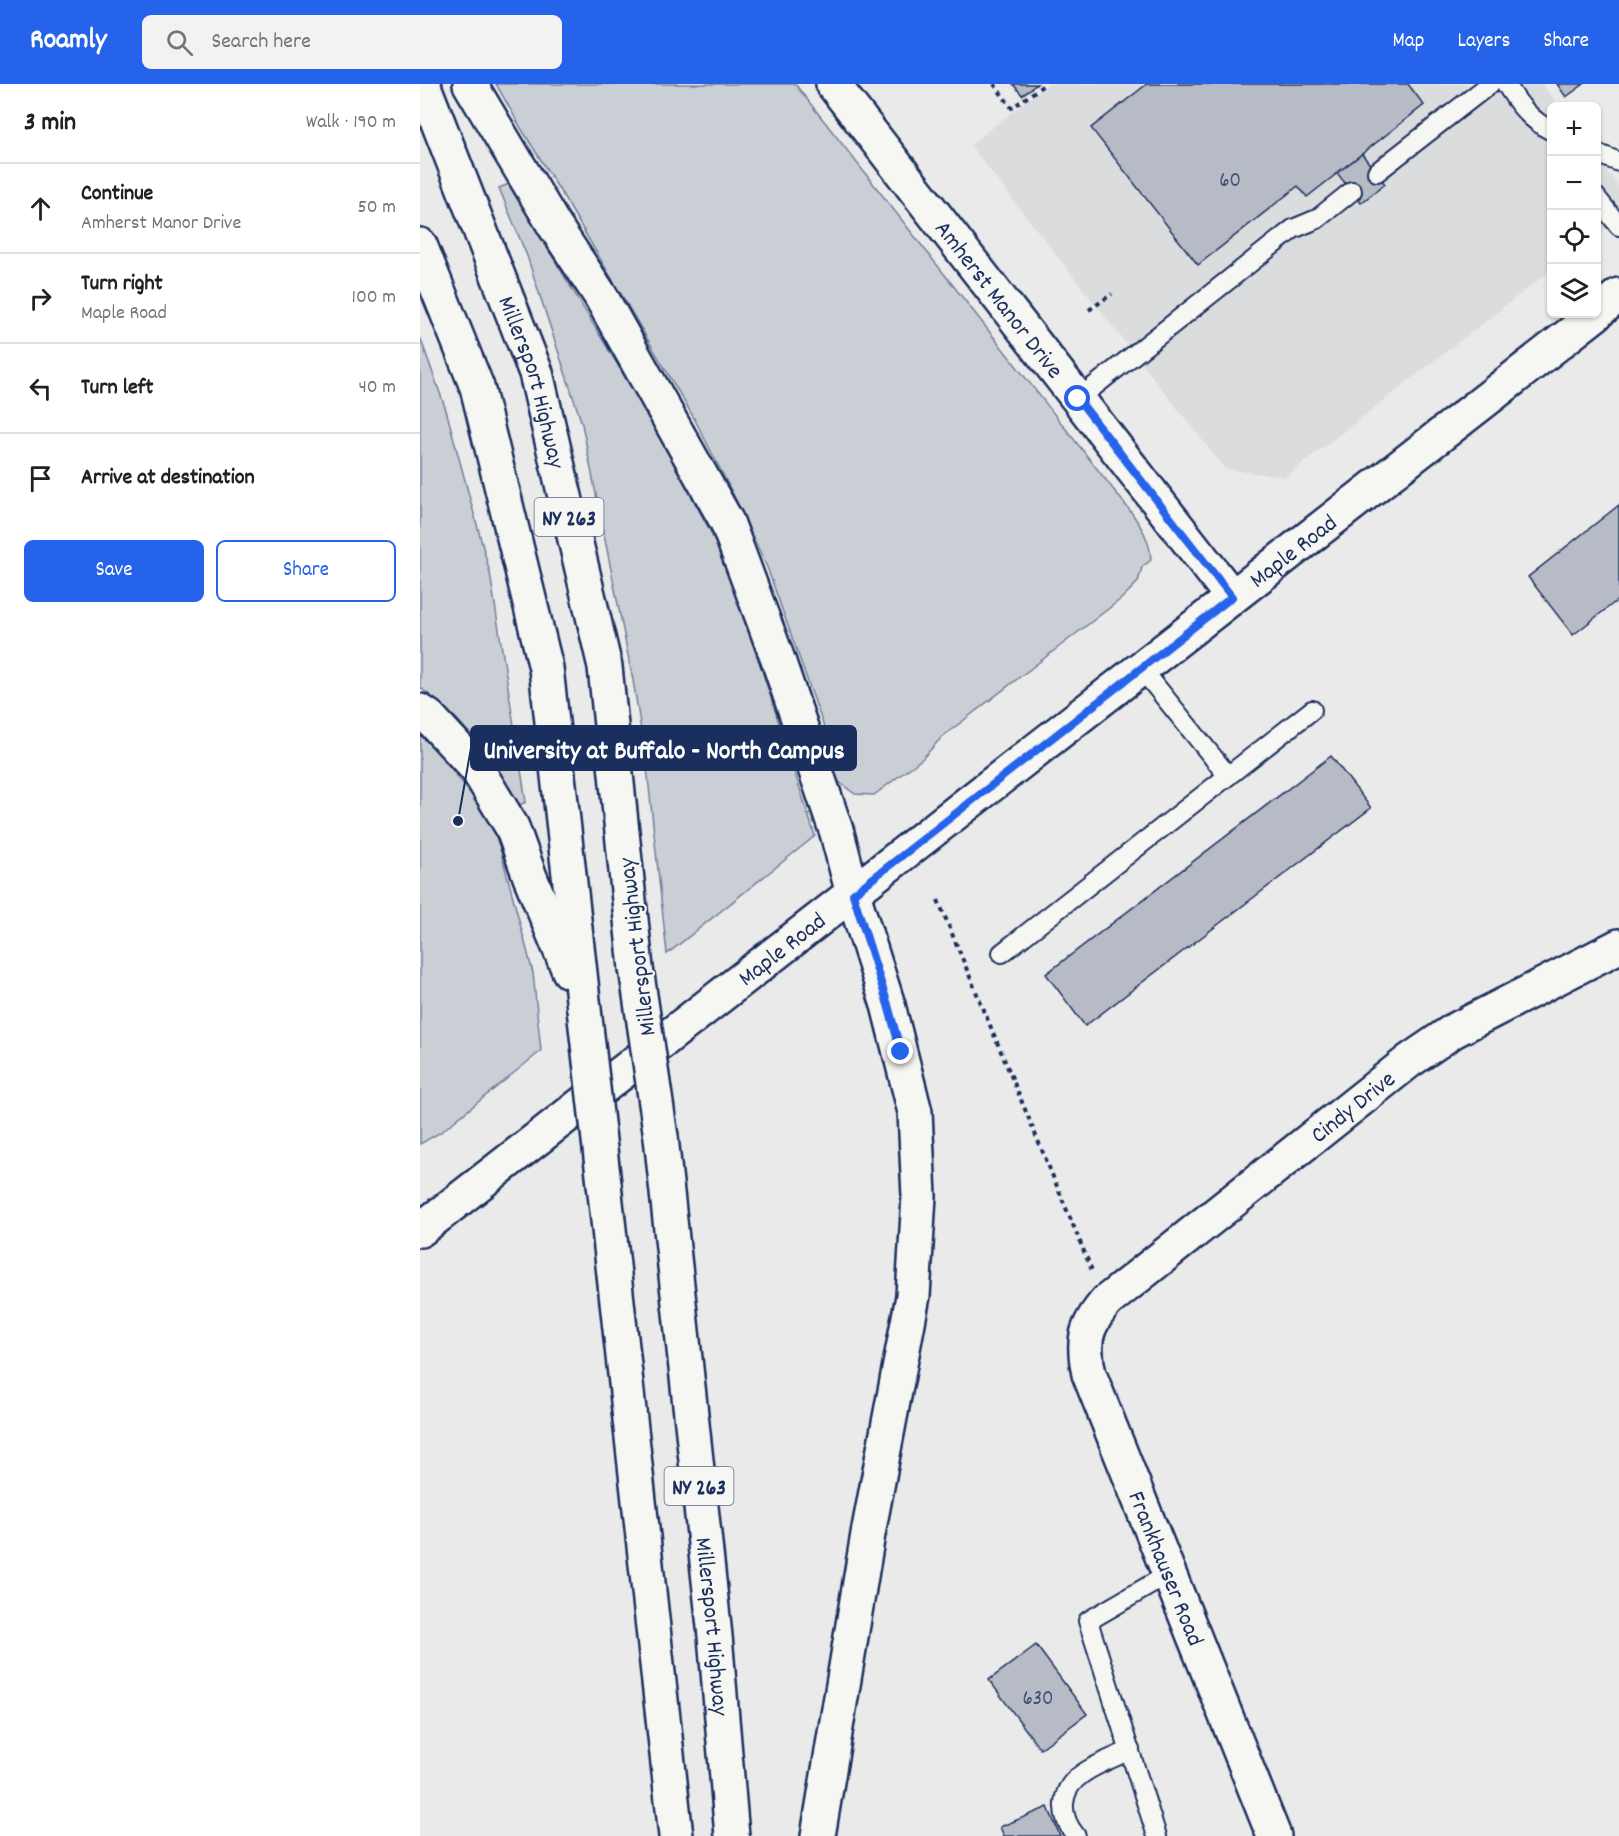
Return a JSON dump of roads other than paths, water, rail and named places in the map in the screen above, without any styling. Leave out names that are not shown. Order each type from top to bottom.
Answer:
[{"type":"main road","name":"Millersport Highway","points":[[423,84],[536,373],[605,667],[636,969],[661,1137],[715,1636],[732,1836]]},
{"type":"main road","points":[[470,84],[554,225],[600,295],[727,522],[777,657],[837,833],[853,894],[888,1005],[915,1112],[919,1196],[913,1296],[868,1534],[818,1836]]},
{"type":"main road","name":"Amherst Manor Drive","points":[[833,84],[1232,597]]},
{"type":"main road","name":"NY 263","points":[[420,245],[477,387],[546,668],[676,1836]]},
{"type":"main road","name":"Maple Road","points":[[1601,309],[1619,295]]},
{"type":"main road","name":"Maple Road","points":[[420,1230],[1590,318]]},
{"type":"main road","points":[[420,711],[429,717],[477,770],[512,827],[584,1009]]},
{"type":"main road","name":"Cindy Drive","points":[[1107,1301],[1409,1061],[1453,1031],[1619,946]]},
{"type":"main road","name":"Frankhauser Road","points":[[1107,1301],[1087,1330],[1084,1346],[1089,1374],[1273,1835]]},
{"type":"lane","points":[[1377,172],[1490,84]]},
{"type":"lane","points":[[1506,84],[1517,102],[1538,124],[1547,129]]},
{"type":"lane","points":[[1601,155],[1619,162]]},
{"type":"lane","points":[[1078,399],[1293,229],[1317,219],[1352,191]]},
{"type":"lane","points":[[1601,203],[1619,226]]},
{"type":"lane","points":[[1141,668],[1228,777]]},
{"type":"lane","points":[[1002,953],[1312,710]]},
{"type":"lane","points":[[1157,1836],[1088,1621],[1169,1574]]},
{"type":"lane","points":[[1076,1836],[1062,1808],[1067,1791],[1081,1774],[1130,1750]]},
{"type":"place","name":"University at Buffalo - North Campus","points":[[458,821]]}]
